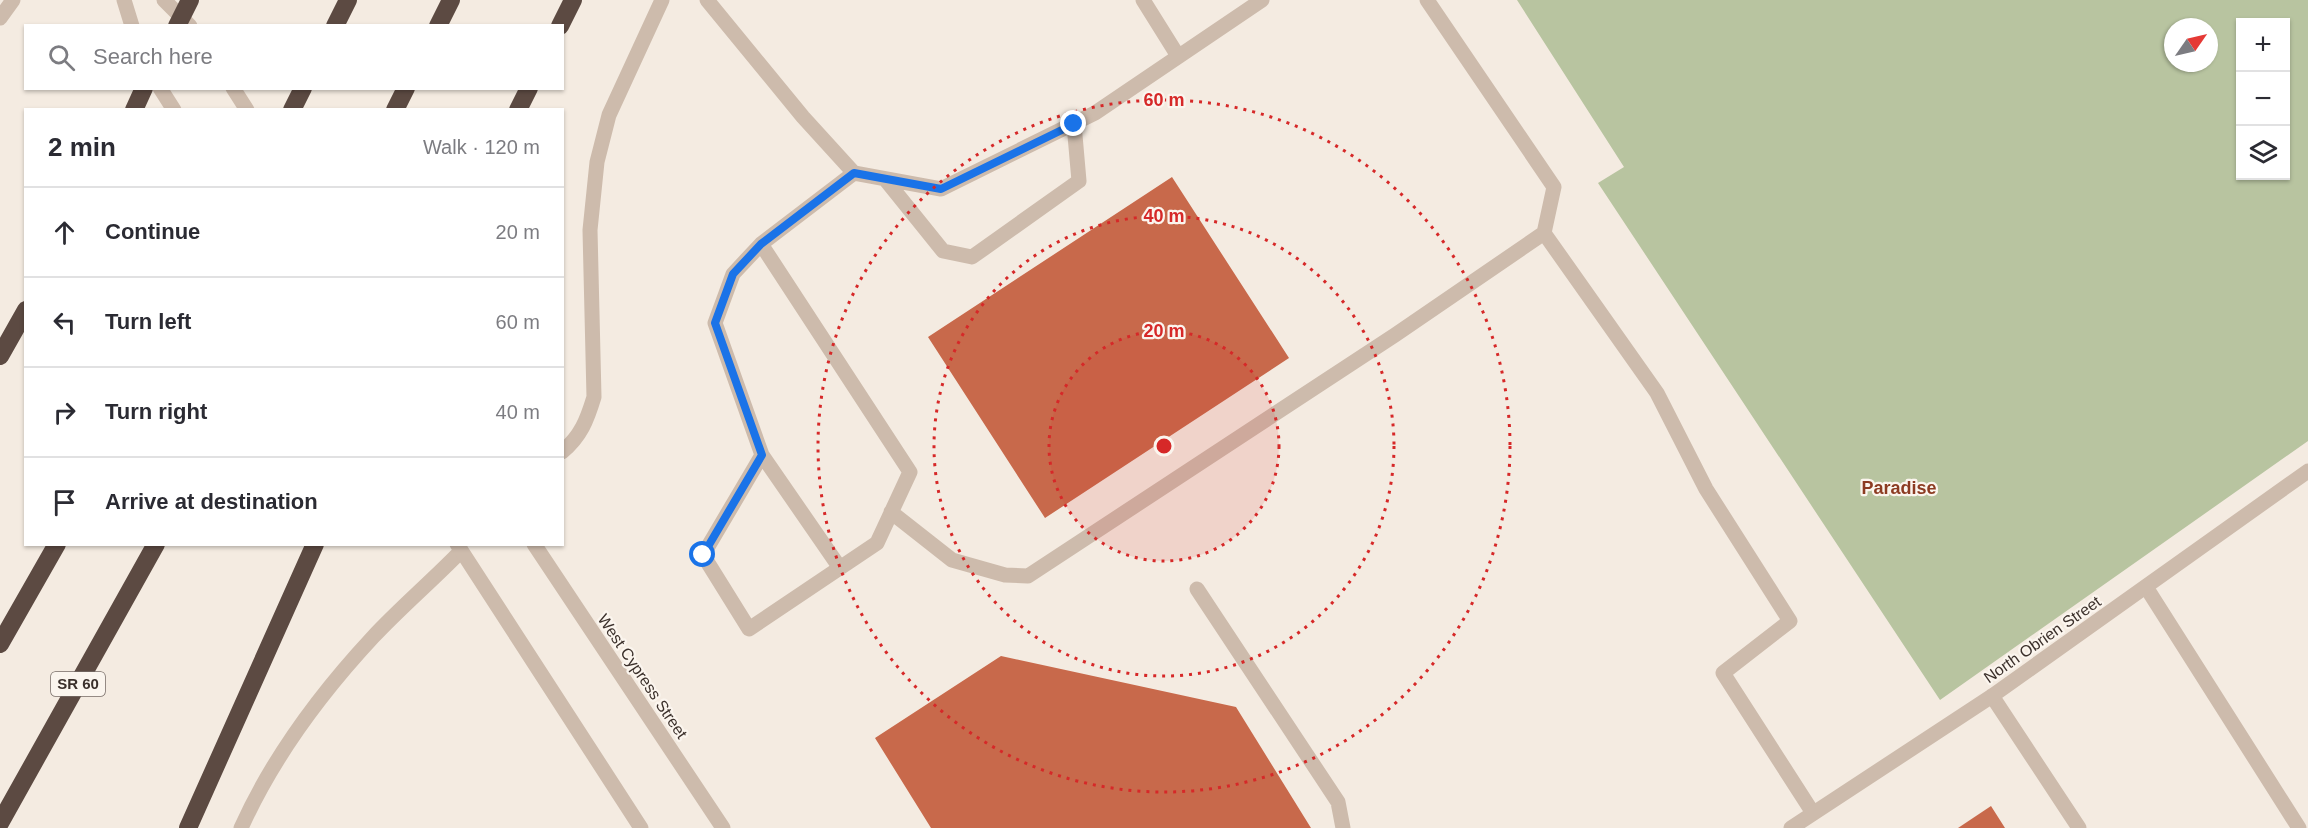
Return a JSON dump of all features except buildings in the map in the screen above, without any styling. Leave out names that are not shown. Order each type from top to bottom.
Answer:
[{"type":"highway","points":[[178,24],[190,0]]},
{"type":"highway","points":[[439,24],[451,0]]},
{"type":"highway","points":[[561,24],[573,0]]},
{"type":"highway","points":[[135,108],[143,90]]},
{"type":"highway","points":[[293,108],[302,90]]},
{"type":"highway","points":[[519,108],[528,90]]},
{"type":"highway","points":[[0,356],[24,314]]},
{"type":"highway","points":[[0,644],[56,546]]},
{"type":"highway","name":"SR 60","points":[[0,823],[155,546]]},
{"type":"highway","points":[[188,828],[314,546]]},
{"type":"street","points":[[0,18],[13,0]]},
{"type":"street","points":[[124,0],[131,24]]},
{"type":"street","points":[[164,0],[188,24]]},
{"type":"street","points":[[564,450],[576,440],[587,423],[594,397],[590,230],[597,162],[609,116],[662,0]]},
{"type":"street","points":[[707,0],[803,117],[854,173],[941,189],[1095,113],[1262,0]]},
{"type":"street","points":[[1143,0],[1178,56]]},
{"type":"street","points":[[891,512],[952,560],[1005,575],[1028,576],[1395,335],[1544,232],[1554,187],[1427,0]]},
{"type":"street","points":[[161,90],[173,108]]},
{"type":"street","points":[[234,90],[246,108]]},
{"type":"street","points":[[885,179],[943,251],[972,257],[1079,181],[1074,124]]},
{"type":"street","points":[[840,568],[762,455],[715,323],[733,274],[761,244],[854,173]]},
{"type":"street","points":[[1544,232],[1657,393],[1706,489],[1790,621],[1723,674],[1813,813]]},
{"type":"street","points":[[761,244],[910,472],[877,543],[749,629],[703,555],[762,455]]},
{"type":"street","name":"North Obrien Street","points":[[1791,828],[1992,696],[2308,471]]},
{"type":"street","name":"West Cypress Street","points":[[535,546],[723,828]]},
{"type":"street","points":[[241,828],[253,801],[286,746],[322,694],[374,635],[462,547],[641,828]]},
{"type":"street","points":[[2146,587],[2299,828]]},
{"type":"street","points":[[1197,589],[1338,802],[1343,828]]},
{"type":"street","points":[[1992,696],[2079,828]]},
{"type":"green space","points":[[1517,0],[2308,0],[2308,441],[1940,700],[1598,183],[1624,167]]},
{"type":"district","name":"Paradise","points":[[1899,488]]},
{"type":"route","points":[[703,555],[762,455],[715,323],[733,274],[761,244],[854,173],[941,189],[1074,124]]}]
